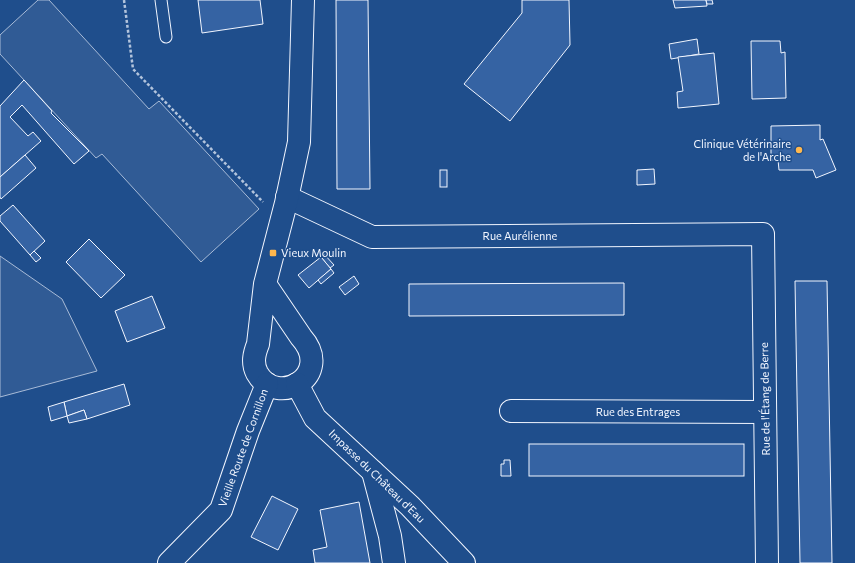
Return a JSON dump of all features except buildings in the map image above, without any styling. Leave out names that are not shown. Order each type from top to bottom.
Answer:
[{"type":"street","points":[[258,344],[265,284],[287,198],[299,142],[303,0]]},
{"type":"street","name":"Rue Aurélienne","points":[[287,198],[372,237],[762,234]]},
{"type":"street","name":"Rue de l'Étang de Berre","points":[[762,234],[767,563]]},
{"type":"street","points":[[265,284],[307,344],[312,362],[305,378],[290,388],[274,387],[267,384],[260,378],[253,361],[254,352],[258,344],[273,332],[292,332],[301,337]]},
{"type":"street","name":"Vieille Route de Cornillon","points":[[169,563],[221,510],[248,431],[267,384]]},
{"type":"street","name":"Impasse du Château d'Eau","points":[[297,384],[315,418],[410,506],[464,563]]},
{"type":"street","name":"Rue des Entrages","points":[[511,411],[765,412]]},
{"type":"street","points":[[373,472],[390,536],[394,563]]},
{"type":"lane","points":[[161,0],[166,37]]},
{"type":"path","points":[[124,0],[133,69],[281,221]]},
{"type":"shaded area","points":[[38,0],[49,0],[149,109],[159,101],[259,209],[201,262],[102,154],[96,158],[0,54],[0,35]]},
{"type":"shaded area","points":[[0,256],[62,299],[97,371],[0,397]]},
{"type":"place","name":"Clinique Vétérinaire de l'Arche","points":[[799,150]]},
{"type":"place","name":"Vieux Moulin","points":[[273,253]]}]
